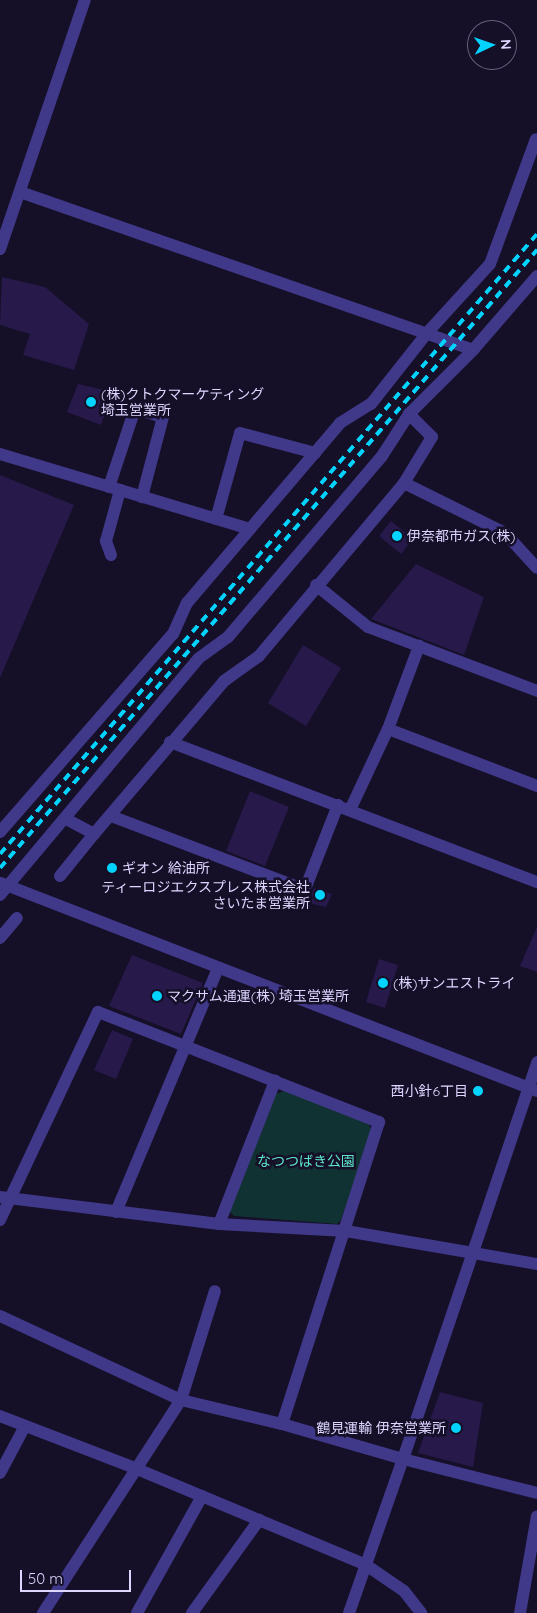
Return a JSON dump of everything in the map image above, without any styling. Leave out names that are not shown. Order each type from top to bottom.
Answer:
[{"type":"street","points":[[0,249],[85,0]]},
{"type":"street","points":[[0,832],[173,634],[187,603],[340,423],[371,404],[427,333],[490,264],[536,138]]},
{"type":"street","points":[[20,192],[473,350]]},
{"type":"street","points":[[532,1089],[218,968],[3,888],[66,819],[199,658],[228,637],[376,463],[409,414],[473,350],[537,276]]},
{"type":"street","points":[[111,554],[106,541],[115,488],[135,409],[163,417],[142,496]]},
{"type":"street","points":[[60,876],[170,742],[224,681],[260,656],[316,585],[404,483],[432,437],[409,414]]},
{"type":"street","points":[[216,519],[240,433],[315,453]]},
{"type":"street","points":[[0,454],[250,529]]},
{"type":"street","points":[[404,483],[505,534],[537,568]]},
{"type":"street","points":[[316,585],[368,627],[537,691]]},
{"type":"street","points":[[111,816],[298,887],[307,884],[344,808],[388,729],[418,646]]},
{"type":"street","points":[[388,729],[537,786]]},
{"type":"street","points":[[170,742],[537,882]]},
{"type":"street","points":[[66,819],[94,834]]},
{"type":"street","points":[[0,938],[17,918]]},
{"type":"street","points":[[116,1212],[218,968]]},
{"type":"street","points":[[0,1220],[3,1199],[98,1012],[378,1122],[346,1231],[282,1424]]},
{"type":"street","points":[[350,1613],[532,1089],[537,1062]]},
{"type":"street","points":[[219,1224],[275,1081]]},
{"type":"street","points":[[3,1199],[219,1224],[346,1231],[537,1264]]},
{"type":"street","points":[[43,1613],[181,1400],[215,1291]]},
{"type":"street","points":[[0,1316],[181,1400],[282,1424],[403,1459],[537,1494]]},
{"type":"street","points":[[0,1416],[137,1469],[366,1565],[404,1591],[421,1613]]},
{"type":"street","points":[[0,1473],[25,1426]]},
{"type":"street","points":[[137,1613],[202,1496]]},
{"type":"street","points":[[520,1613],[537,1516]]},
{"type":"street","points":[[192,1613],[259,1520]]},
{"type":"green space","name":"なつつばき公園","points":[[284,1091],[368,1123],[372,1131],[341,1220],[337,1224],[234,1216],[229,1211],[275,1094]]},
{"type":"building","points":[[2,277],[45,287],[89,324],[74,370],[23,355],[30,334],[0,325]]},
{"type":"building","points":[[78,384],[112,392],[101,425],[67,412]]},
{"type":"building","points":[[0,475],[74,505],[0,678]]},
{"type":"building","points":[[391,521],[413,539],[401,554],[379,536]]},
{"type":"building","points":[[416,564],[484,597],[464,655],[371,619]]},
{"type":"building","points":[[303,645],[341,668],[306,726],[268,703]]},
{"type":"building","points":[[250,791],[289,807],[265,866],[226,851]]},
{"type":"building","points":[[314,888],[332,894],[326,907],[308,903]]},
{"type":"building","points":[[537,927],[537,972],[520,966]]},
{"type":"building","points":[[132,955],[203,983],[181,1034],[109,1006]]},
{"type":"building","points":[[379,959],[398,965],[385,1008],[366,1002]]},
{"type":"building","points":[[112,1030],[133,1039],[116,1079],[94,1070]]},
{"type":"building","points":[[440,1392],[483,1403],[473,1467],[418,1453]]},
{"type":"railway","points":[[0,854],[537,234]]},
{"type":"railway","points":[[0,868],[537,250]]},
{"type":"place","name":"(株)クトクマーケティング 埼玉営業所","points":[[91,402]]},
{"type":"place","name":"伊奈都市ガス(株)","points":[[397,536]]},
{"type":"place","name":"ギオン 給油所","points":[[112,868]]},
{"type":"place","name":"ティーロジエクスプレス株式会社 さいたま営業所","points":[[320,895]]},
{"type":"place","name":"(株)サンエストライ","points":[[383,983]]},
{"type":"place","name":"マクサム通運(株) 埼玉営業所","points":[[157,996]]},
{"type":"place","name":"西小針6丁目","points":[[478,1091]]},
{"type":"place","name":"鶴見運輸 伊奈営業所","points":[[456,1428]]}]
